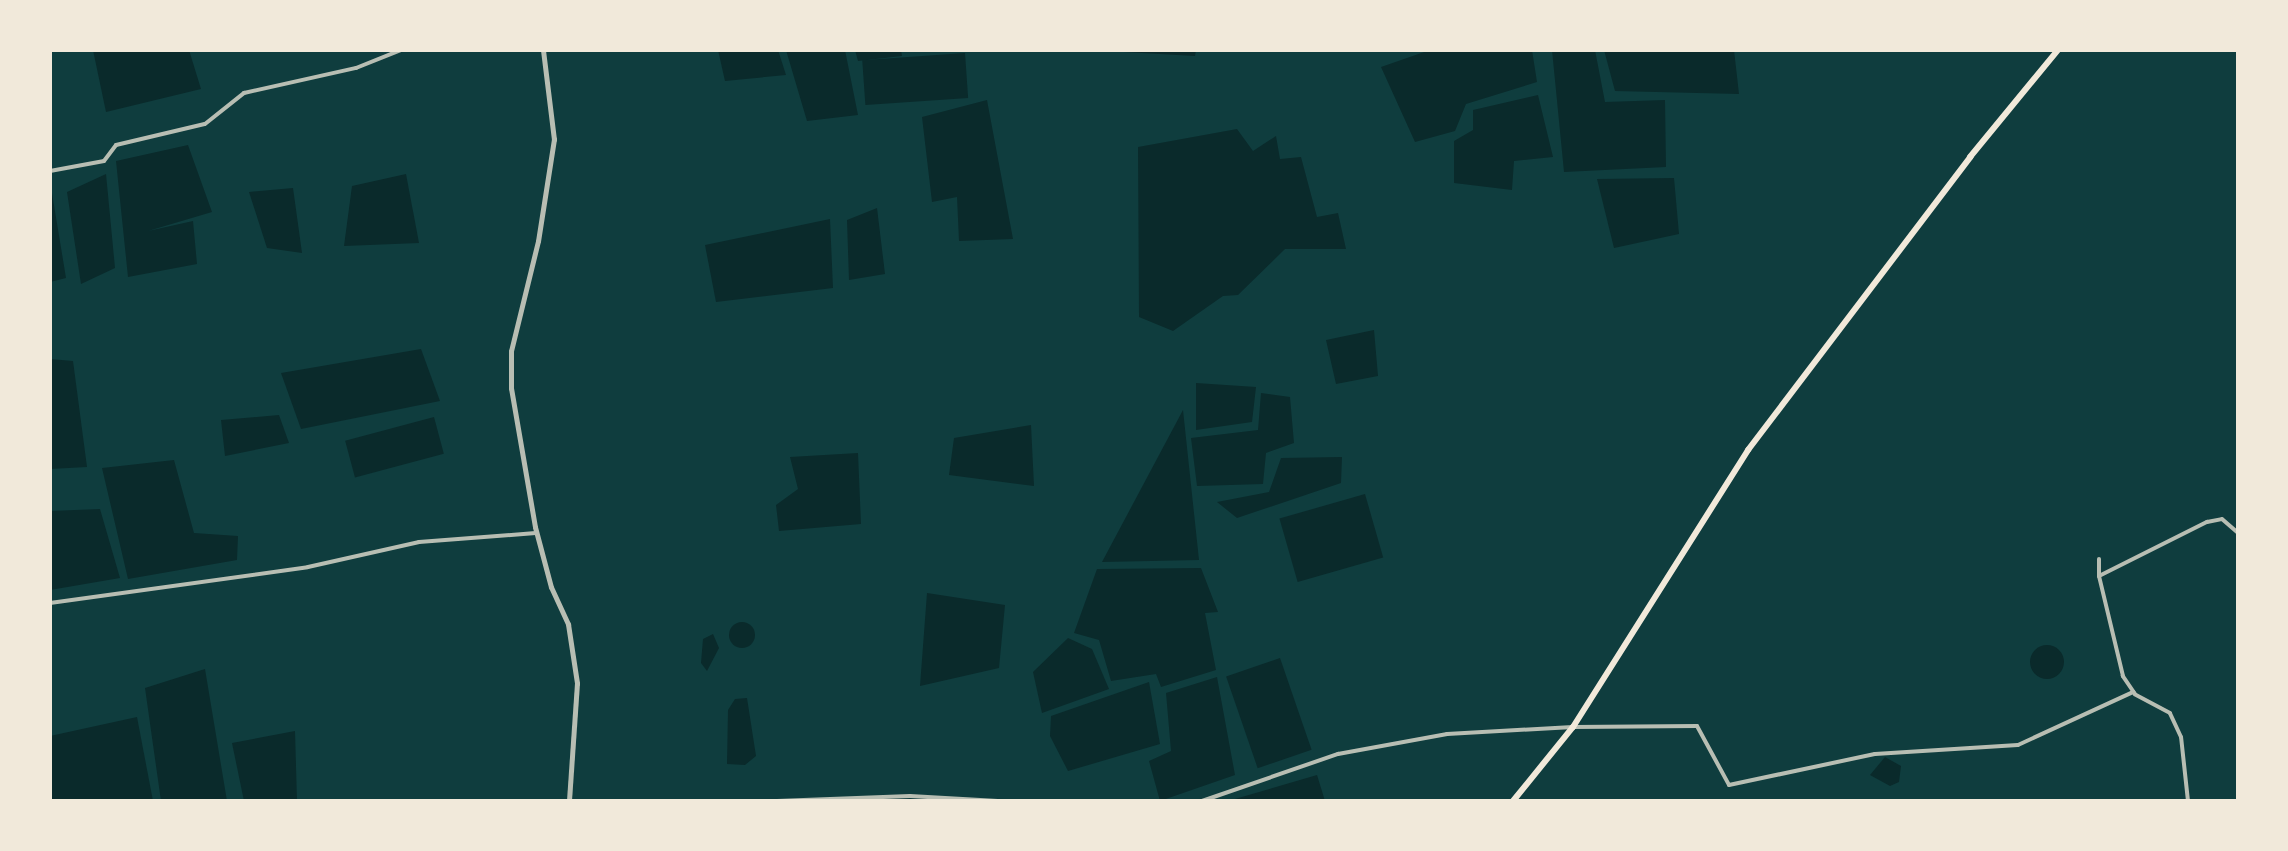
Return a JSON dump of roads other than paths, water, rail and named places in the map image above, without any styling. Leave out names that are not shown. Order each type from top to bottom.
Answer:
[{"type":"highway","points":[[1513,801],[1573,727],[1748,450],[1970,157],[2058,50]]},
{"type":"street","points":[[50,171],[104,161],[116,145],[205,124],[244,93],[356,68],[401,50]]},
{"type":"street","points":[[543,50],[554,139],[538,241],[522,289],[511,351],[513,402],[536,533],[551,587],[568,624],[577,683],[569,801]]},
{"type":"street","points":[[2099,576],[2207,522],[2222,519],[2238,533]]},
{"type":"street","points":[[50,603],[308,567],[419,542],[536,533]]},
{"type":"street","points":[[2099,559],[2099,576],[2123,676],[2133,692],[2170,713],[2181,737],[2188,801]]},
{"type":"street","points":[[1202,801],[1338,754],[1447,734],[1573,727],[1697,726],[1729,785],[1875,754],[2018,745],[2133,692]]},
{"type":"street","points":[[777,801],[910,796],[998,801]]},
{"type":"water","points":[[93,50],[189,50],[201,89],[106,112]]},
{"type":"water","points":[[718,50],[778,50],[786,75],[725,81]]},
{"type":"water","points":[[786,50],[845,50],[858,115],[807,121]]},
{"type":"water","points":[[855,50],[901,50],[902,56],[858,61]]},
{"type":"water","points":[[1089,50],[1196,50],[1195,56]]},
{"type":"water","points":[[1430,50],[1532,50],[1537,82],[1466,104],[1455,131],[1415,142],[1381,67]]},
{"type":"water","points":[[1552,50],[1595,50],[1605,102],[1665,100],[1666,167],[1564,172]]},
{"type":"water","points":[[1604,50],[1734,50],[1739,94],[1615,91]]},
{"type":"water","points":[[965,53],[968,98],[865,105],[862,60]]},
{"type":"water","points":[[1538,95],[1553,157],[1514,161],[1512,190],[1454,183],[1454,141],[1473,130],[1473,110]]},
{"type":"water","points":[[987,100],[1013,239],[959,241],[957,197],[932,202],[922,117]]},
{"type":"water","points":[[1237,129],[1253,151],[1276,136],[1280,159],[1301,157],[1317,217],[1338,213],[1346,249],[1285,249],[1238,295],[1223,296],[1173,331],[1139,317],[1138,147]]},
{"type":"water","points":[[188,145],[212,212],[148,231],[193,221],[197,264],[128,277],[116,161]]},
{"type":"water","points":[[106,174],[115,268],[81,284],[67,192]]},
{"type":"water","points":[[406,174],[419,243],[344,246],[352,186]]},
{"type":"water","points":[[1674,178],[1679,234],[1614,248],[1597,179]]},
{"type":"water","points":[[50,181],[66,278],[50,282]]},
{"type":"water","points":[[293,188],[302,253],[267,248],[249,192]]},
{"type":"water","points":[[877,208],[885,274],[849,280],[847,220]]},
{"type":"water","points":[[830,219],[833,288],[716,302],[705,245]]},
{"type":"water","points":[[1374,330],[1378,376],[1336,384],[1326,340]]},
{"type":"water","points":[[421,349],[440,401],[301,429],[281,373]]},
{"type":"water","points":[[50,359],[73,361],[87,467],[50,469]]},
{"type":"water","points":[[1196,383],[1256,387],[1252,422],[1196,430]]},
{"type":"water","points":[[1261,393],[1290,397],[1294,443],[1266,453],[1263,484],[1197,486],[1191,438],[1258,430]]},
{"type":"water","points":[[1183,410],[1199,560],[1102,562]]},
{"type":"water","points":[[279,415],[289,443],[225,456],[221,420]]},
{"type":"water","points":[[434,417],[444,454],[355,478],[345,441]]},
{"type":"water","points":[[1031,425],[1034,486],[949,475],[954,438]]},
{"type":"water","points":[[858,453],[861,524],[779,531],[776,505],[798,489],[790,457]]},
{"type":"water","points":[[1342,457],[1341,483],[1237,518],[1217,502],[1269,492],[1281,458]]},
{"type":"water","points":[[174,460],[194,533],[238,536],[237,560],[128,579],[102,468]]},
{"type":"water","points":[[1365,494],[1383,557],[1298,582],[1279,519]]},
{"type":"water","points":[[100,509],[120,578],[50,590],[50,511]]},
{"type":"water","points":[[1201,568],[1218,612],[1205,613],[1216,670],[1161,687],[1156,674],[1111,681],[1099,640],[1074,633],[1097,569]]},
{"type":"water","points":[[927,593],[1005,605],[999,668],[920,686]]},
{"type":"water","points":[[742,622],[751,626],[755,635],[751,644],[742,648],[733,644],[729,635],[733,626]]},
{"type":"water","points":[[713,634],[719,648],[707,671],[701,663],[703,639]]},
{"type":"water","points":[[1068,638],[1092,649],[1109,689],[1042,713],[1033,672]]},
{"type":"water","points":[[2047,645],[2059,650],[2064,662],[2059,674],[2047,679],[2035,674],[2030,662],[2035,650]]},
{"type":"water","points":[[1280,658],[1312,750],[1258,768],[1226,677]]},
{"type":"water","points":[[205,669],[227,801],[161,801],[145,688]]},
{"type":"water","points":[[1217,677],[1235,775],[1160,801],[1149,761],[1171,751],[1166,693]]},
{"type":"water","points":[[1149,682],[1160,744],[1068,771],[1050,736],[1051,716]]},
{"type":"water","points":[[747,698],[756,756],[745,765],[727,764],[728,710],[735,699]]},
{"type":"water","points":[[137,717],[153,801],[50,801],[50,736]]},
{"type":"water","points":[[295,731],[297,801],[244,801],[232,743]]},
{"type":"water","points":[[1885,757],[1901,766],[1899,782],[1890,786],[1870,775]]},
{"type":"water","points":[[1317,775],[1325,801],[1228,801]]}]
